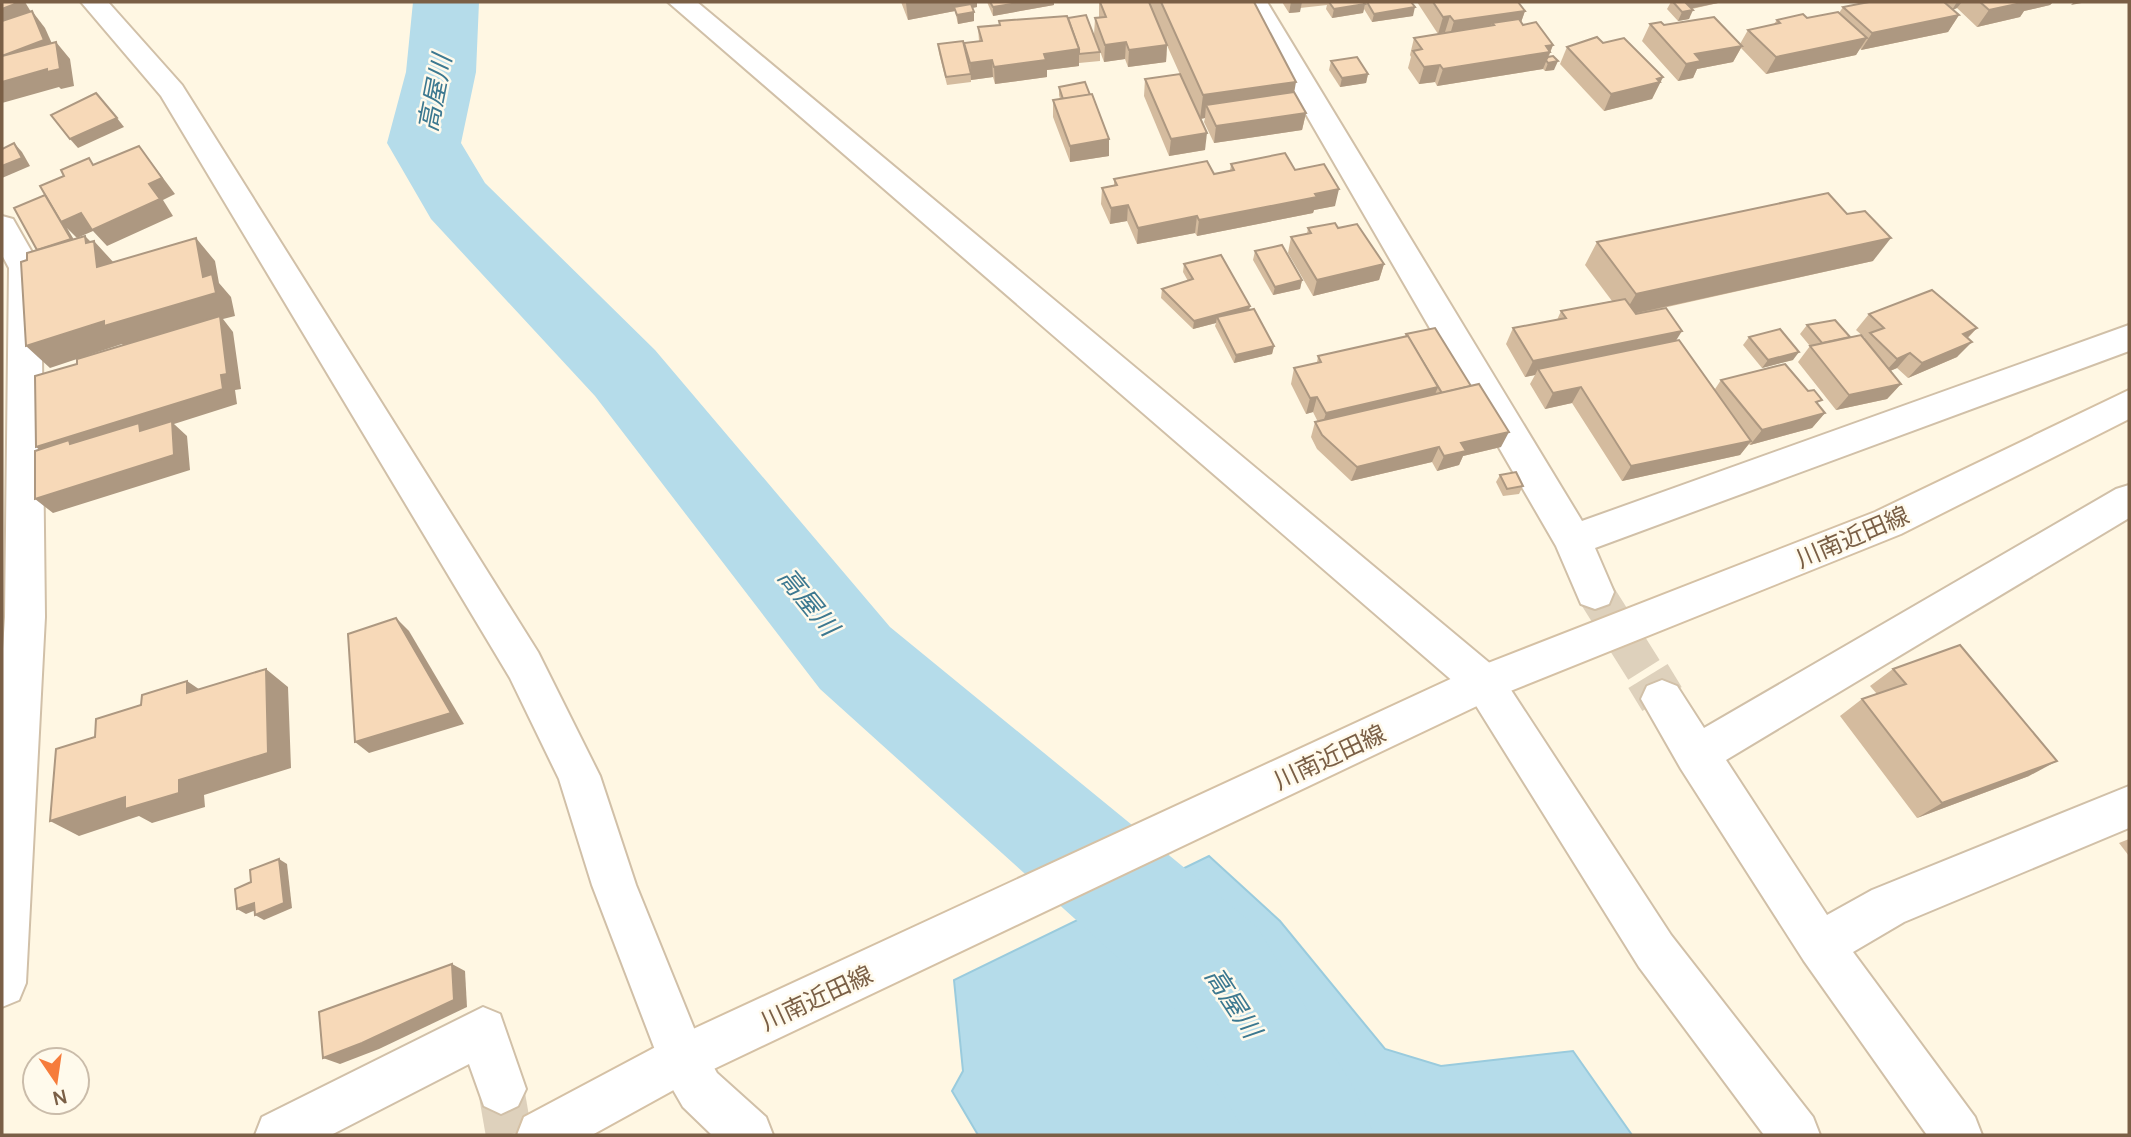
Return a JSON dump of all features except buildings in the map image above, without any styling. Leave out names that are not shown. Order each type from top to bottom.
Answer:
[{"type":"street","points":[[94,2],[172,91],[524,665],[579,776],[623,909],[682,1059],[700,1090],[748,1135]]},
{"type":"street","points":[[681,2],[1483,683],[1656,951],[1795,1135]]},
{"type":"street","points":[[1254,2],[1573,540],[1595,592]]},
{"type":"street","points":[[2,228],[25,268],[25,617],[2,982]]},
{"type":"street","points":[[1573,540],[2129,338]]},
{"type":"street","name":"川南近田線","points":[[541,1135],[682,1059],[1483,683],[1888,523],[2129,403]]},
{"type":"street","points":[[1696,755],[2129,500]]},
{"type":"street","points":[[1662,699],[1820,945],[1957,1135]]},
{"type":"street","points":[[1820,945],[1888,906],[2129,807]]},
{"type":"street","points":[[280,1135],[483,1031],[501,1089]]},
{"type":"water","points":[[1209,856],[1280,921],[1385,1049],[1441,1066],[1573,1051],[1632,1135],[978,1135],[952,1091],[963,1071],[954,980]]},
{"type":"waterway","name":"高屋川","points":[[446,2],[441,72],[424,143],[458,201],[625,373],[855,658],[1217,969],[1313,1135]]},
{"type":"tunnel","points":[[1595,592],[1649,678]]},
{"type":"tunnel","points":[[1648,676],[1662,699]]},
{"type":"tunnel","points":[[501,1089],[509,1135]]}]
